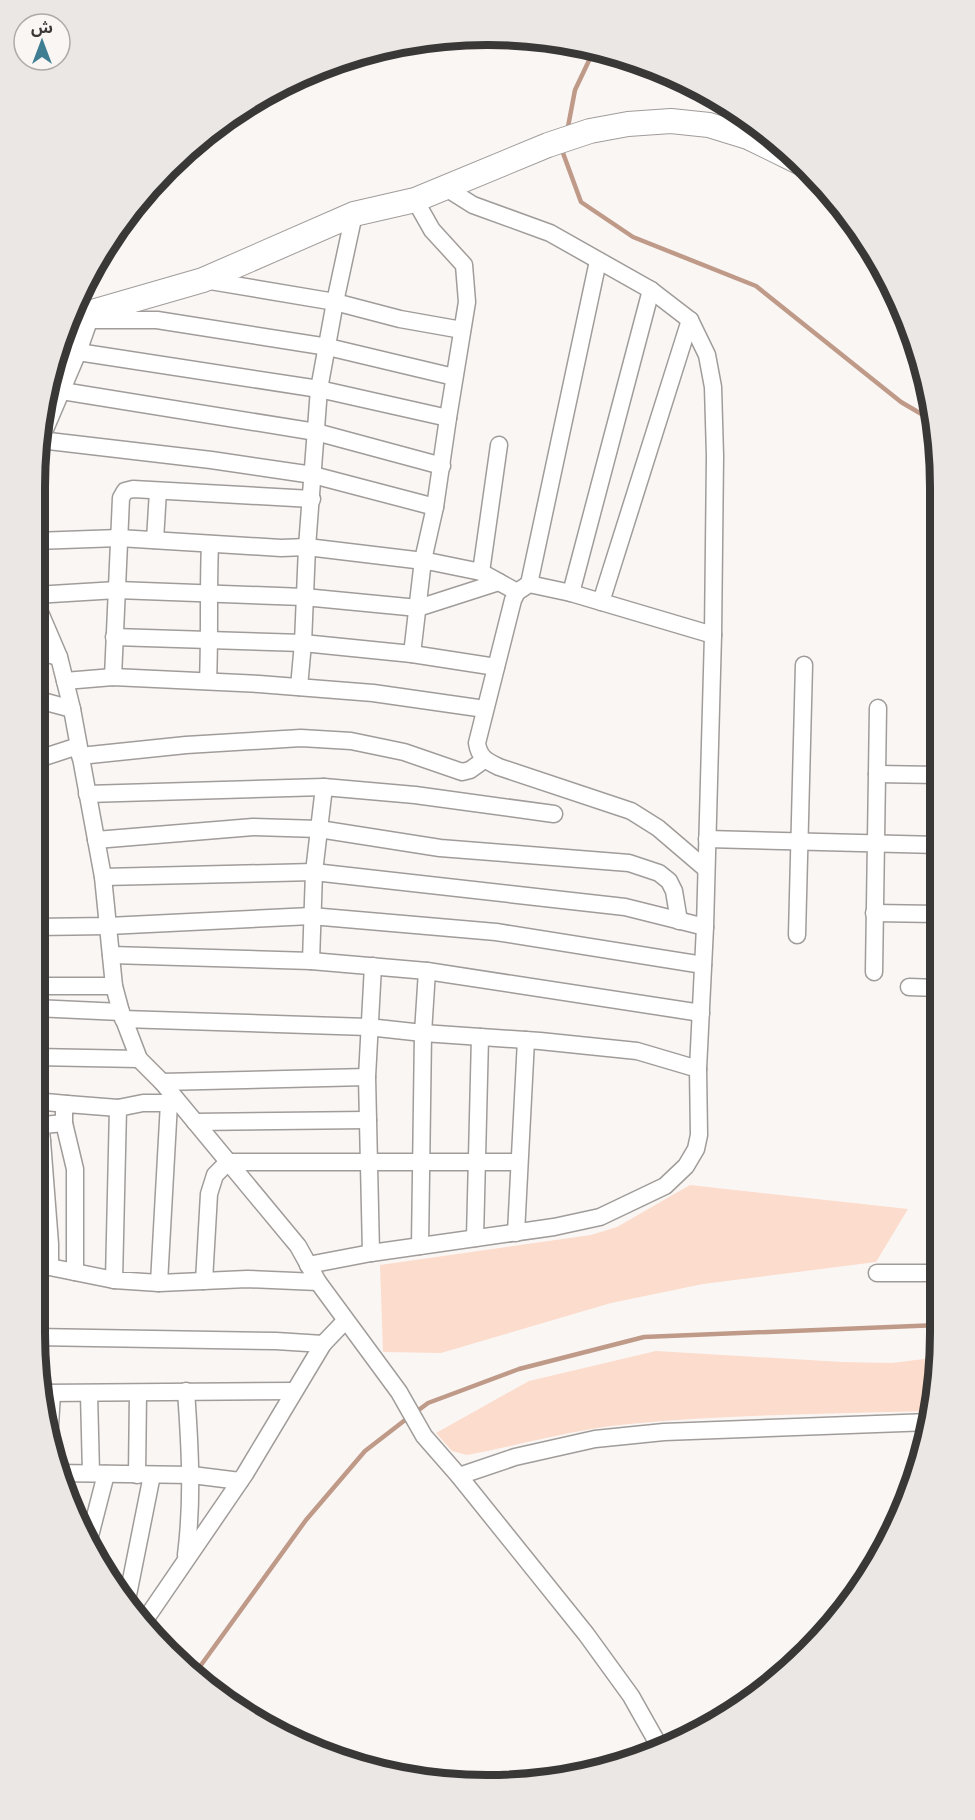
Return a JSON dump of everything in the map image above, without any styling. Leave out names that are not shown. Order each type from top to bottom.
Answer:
[{"type":"street","points":[[84,316],[203,280],[354,214],[415,200],[548,145],[590,131],[628,124],[661,122],[709,125],[748,137],[770,148]]},
{"type":"street","points":[[308,1264],[554,1227],[600,1217],[665,1186],[686,1166],[696,1149],[699,1135],[698,1069],[705,927],[713,635],[715,456],[713,387],[707,355],[690,320],[651,290],[550,233],[473,206],[446,188]]},
{"type":"street","points":[[412,654],[423,560],[442,466],[467,302],[464,265],[432,230],[415,200]]},
{"type":"street","points":[[299,687],[319,389],[354,214]]},
{"type":"street","points":[[598,261],[523,588],[496,667],[477,743],[478,752],[484,760],[499,767],[631,811],[658,828],[706,869]]},
{"type":"street","points":[[203,280],[335,302],[400,319],[462,330]]},
{"type":"street","points":[[571,593],[651,290]]},
{"type":"street","points":[[84,316],[157,320],[328,347],[454,377]]},
{"type":"street","points":[[51,416],[78,352],[84,316]]},
{"type":"street","points":[[602,602],[690,320]]},
{"type":"street","points":[[78,352],[319,389],[448,418]]},
{"type":"street","points":[[62,392],[316,432],[442,466]]},
{"type":"street","points":[[47,445],[211,460],[313,475],[435,507]]},
{"type":"street","points":[[481,572],[499,445]]},
{"type":"street","points":[[113,677],[122,494],[129,490],[312,500]]},
{"type":"street","points":[[155,540],[158,491]]},
{"type":"street","points":[[45,541],[119,538],[281,548],[307,547],[423,560],[481,572],[499,582],[523,588],[571,593],[713,635]]},
{"type":"street","points":[[208,681],[210,543]]},
{"type":"street","points":[[45,594],[117,590],[304,597],[418,608],[499,582]]},
{"type":"street","points":[[45,624],[59,657],[72,709],[103,877],[114,986],[122,1015],[139,1059],[195,1122],[298,1246],[318,1282],[399,1392],[424,1436],[586,1634],[631,1696],[657,1741]]},
{"type":"street","points":[[114,637],[303,643],[412,654],[496,667]]},
{"type":"street","points":[[45,654],[59,657]]},
{"type":"street","points":[[797,935],[804,665]]},
{"type":"street","points":[[65,681],[113,677],[299,687],[373,693],[485,709]]},
{"type":"street","points":[[45,702],[72,709]]},
{"type":"street","points":[[874,972],[878,708]]},
{"type":"street","points":[[45,758],[79,751],[301,738],[351,741],[393,750],[462,772],[470,770],[484,760]]},
{"type":"street","points":[[877,774],[930,775]]},
{"type":"street","points":[[87,794],[324,787],[415,795],[554,814]]},
{"type":"street","points":[[311,961],[314,872],[324,787]]},
{"type":"street","points":[[96,840],[253,827],[319,829],[440,848],[629,863],[659,873],[669,881],[674,891],[679,921]]},
{"type":"street","points":[[707,839],[930,845]]},
{"type":"street","points":[[103,877],[314,872],[626,907],[705,927]]},
{"type":"street","points":[[874,913],[930,914]]},
{"type":"street","points":[[45,927],[311,916],[496,932],[703,965]]},
{"type":"street","points":[[111,956],[311,961],[427,971],[701,1013]]},
{"type":"street","points":[[371,1253],[367,1077],[373,966]]},
{"type":"street","points":[[420,1246],[423,1033],[427,971]]},
{"type":"street","points":[[45,986],[114,986]]},
{"type":"street","points":[[909,987],[930,988]]},
{"type":"street","points":[[45,1009],[122,1015],[368,1027],[526,1040],[638,1052],[698,1069]]},
{"type":"street","points":[[475,1238],[480,1037]]},
{"type":"street","points":[[516,1233],[526,1040]]},
{"type":"street","points":[[45,1057],[139,1059]]},
{"type":"street","points":[[45,1102],[118,1108],[143,1103],[168,1094],[367,1077]]},
{"type":"street","points":[[159,1283],[168,1094]]},
{"type":"street","points":[[67,1104],[64,1123],[75,1169],[75,1272]]},
{"type":"street","points":[[114,1280],[118,1108]]},
{"type":"street","points":[[195,1122],[368,1120]]},
{"type":"street","points":[[45,1125],[64,1123]]},
{"type":"street","points":[[204,1281],[208,1194],[215,1175],[228,1162],[519,1162]]},
{"type":"street","points":[[45,1202],[50,1244],[45,1257]]},
{"type":"street","points":[[45,1266],[114,1280],[159,1283],[247,1279],[318,1282]]},
{"type":"street","points":[[877,1273],[930,1273]]},
{"type":"street","points":[[147,1615],[240,1481],[323,1344],[345,1321]]},
{"type":"street","points":[[45,1337],[276,1341],[323,1344]]},
{"type":"street","points":[[186,1391],[192,1475],[191,1517],[186,1558]]},
{"type":"street","points":[[50,1393],[294,1391]]},
{"type":"street","points":[[128,1590],[144,1475],[138,1393]]},
{"type":"street","points":[[89,1394],[99,1474],[91,1528]]},
{"type":"street","points":[[459,1476],[515,1457],[595,1439],[664,1432],[920,1422]]},
{"type":"street","points":[[67,1473],[192,1475],[240,1481]]},
{"type":"shaded area","points":[[690,1185],[908,1209],[876,1262],[703,1284],[611,1303],[441,1353],[383,1352],[380,1265],[591,1235],[617,1227]]},
{"type":"shaded area","points":[[656,1351],[842,1362],[892,1363],[929,1358],[922,1411],[742,1416],[608,1426],[467,1455],[452,1451],[436,1433],[529,1381]]},
{"type":"waterway","points":[[567,132],[575,90],[590,58]]},
{"type":"waterway","points":[[564,149],[563,153],[581,202],[633,237],[756,286],[901,402],[923,415]]},
{"type":"waterway","points":[[416,1412],[428,1403],[519,1369],[644,1337],[930,1325]]},
{"type":"waterway","points":[[199,1668],[306,1520],[365,1451],[409,1417]]}]
